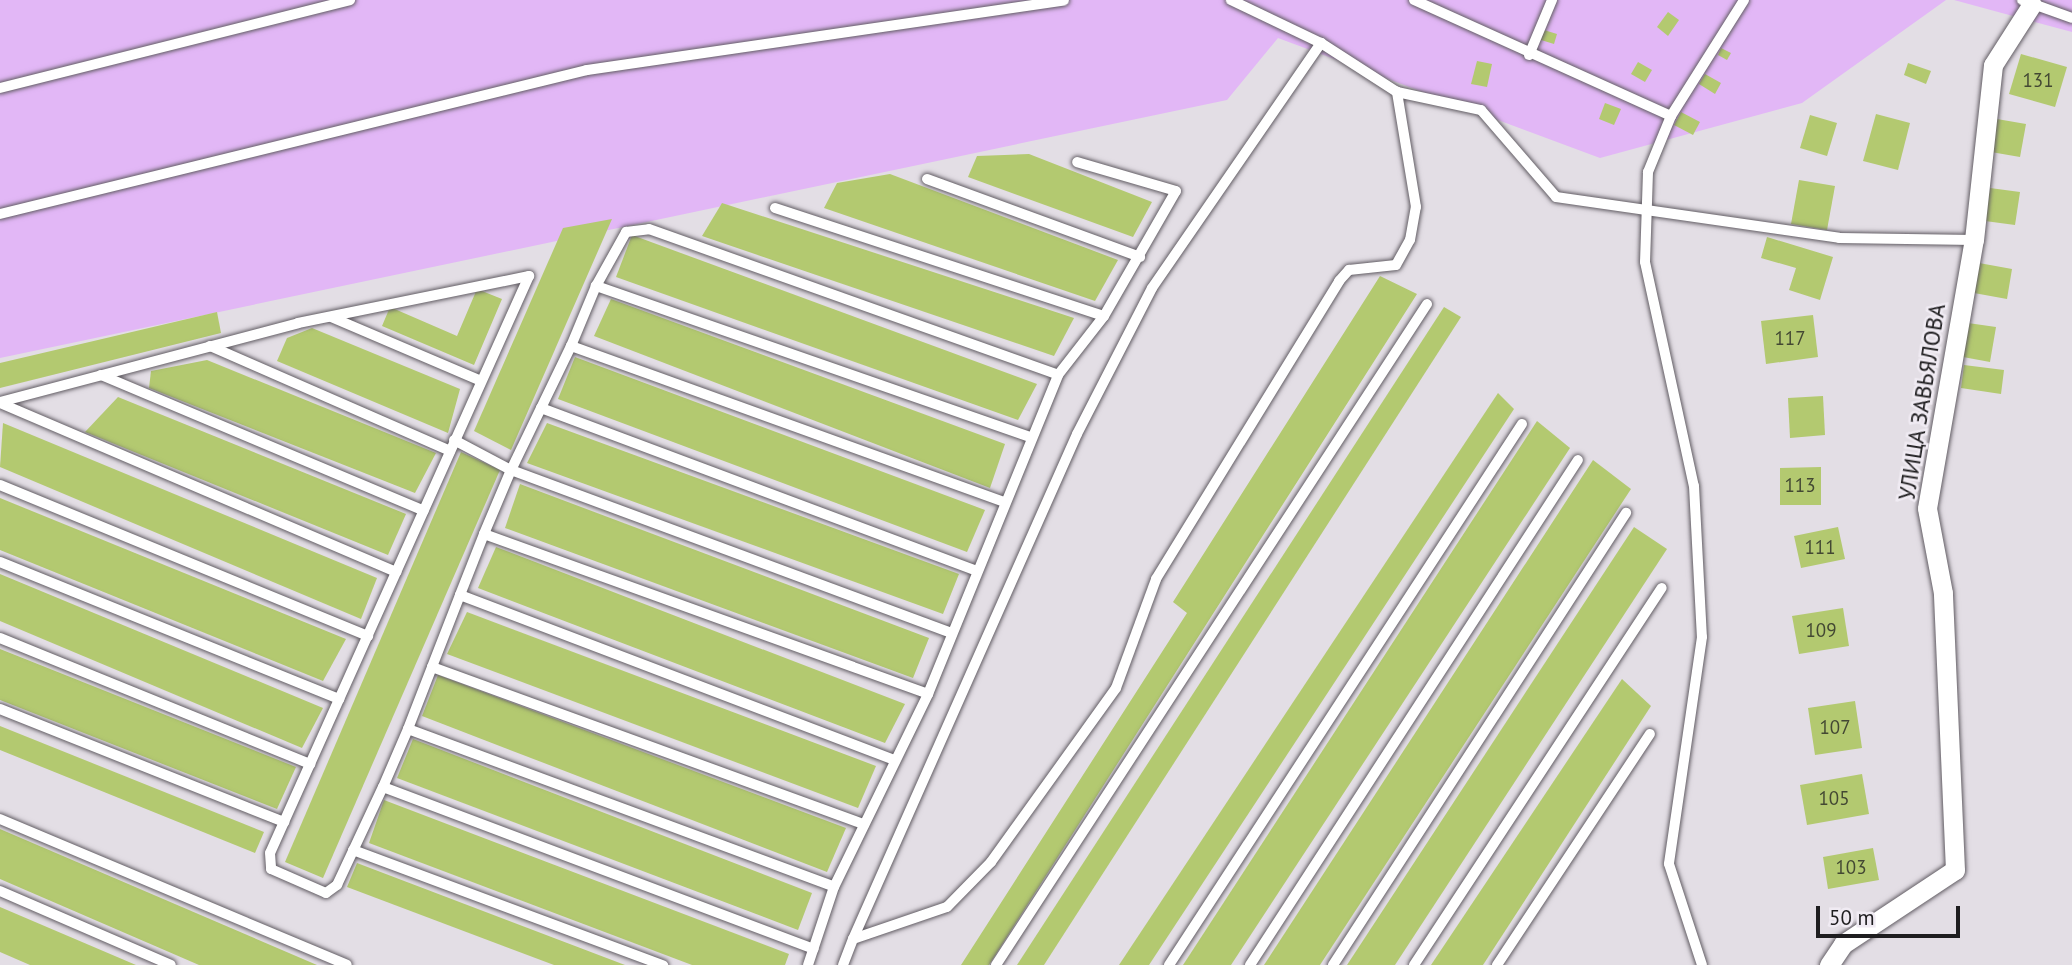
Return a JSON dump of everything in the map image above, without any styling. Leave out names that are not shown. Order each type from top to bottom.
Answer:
[{"type":"street","name":"УЛИЦА ЗАВЬЯЛОВА","points":[[1829,965],[1843,944],[1955,870],[1943,593],[1927,508],[1974,240],[1993,65],[2027,2]]},
{"type":"lane","points":[[0,88],[350,0]]},
{"type":"lane","points":[[0,214],[587,70],[1064,0]]},
{"type":"lane","points":[[1231,0],[1321,43],[1397,92],[1481,110],[1556,197],[1839,238],[1974,240]]},
{"type":"lane","points":[[1414,0],[1529,55],[1671,116]]},
{"type":"lane","points":[[1529,55],[1552,0]]},
{"type":"lane","points":[[1702,965],[1670,864],[1702,637],[1694,486],[1645,262],[1648,172],[1671,116],[1744,0]]},
{"type":"lane","points":[[2027,2],[2072,18]]},
{"type":"lane","points":[[843,965],[1077,434],[1152,288],[1321,43]]},
{"type":"lane","points":[[853,939],[947,907],[991,862],[1115,688],[1156,579],[1339,281],[1349,270],[1395,265],[1410,240],[1416,207],[1397,92]]},
{"type":"lane","points":[[808,965],[834,887],[928,694],[1002,501],[1058,375],[1104,316],[1176,191],[1077,162]]},
{"type":"lane","points":[[927,179],[1140,257]]},
{"type":"lane","points":[[775,208],[1104,316]]},
{"type":"lane","points":[[0,403],[330,316],[529,276],[270,853],[271,869],[326,893],[337,885],[383,787],[511,470],[596,286],[626,232],[649,229],[1058,375]]},
{"type":"lane","points":[[596,286],[1030,437]]},
{"type":"lane","points":[[996,965],[1427,304]]},
{"type":"lane","points":[[330,316],[481,382]]},
{"type":"lane","points":[[210,346],[450,451]]},
{"type":"lane","points":[[570,346],[1002,501]]},
{"type":"lane","points":[[101,375],[424,511]]},
{"type":"lane","points":[[0,403],[396,572]]},
{"type":"lane","points":[[541,408],[975,570]]},
{"type":"lane","points":[[1169,965],[1522,425]]},
{"type":"lane","points":[[454,440],[511,470],[951,633]]},
{"type":"lane","points":[[1250,965],[1578,460]]},
{"type":"lane","points":[[0,485],[368,636]]},
{"type":"lane","points":[[1333,965],[1626,513]]},
{"type":"lane","points":[[484,534],[928,694]]},
{"type":"lane","points":[[0,562],[340,699]]},
{"type":"lane","points":[[1414,965],[1662,588]]},
{"type":"lane","points":[[460,595],[895,760]]},
{"type":"lane","points":[[0,638],[310,764]]},
{"type":"lane","points":[[432,667],[864,824]]},
{"type":"lane","points":[[0,709],[284,822]]},
{"type":"lane","points":[[408,729],[834,887]]},
{"type":"lane","points":[[1497,965],[1650,734]]},
{"type":"lane","points":[[383,787],[813,949]]},
{"type":"lane","points":[[0,819],[347,965]]},
{"type":"lane","points":[[353,850],[663,965]]},
{"type":"lane","points":[[0,891],[170,965]]},
{"type":"shaded area","points":[[0,0],[1946,0],[1802,103],[1600,158],[1278,38],[1227,100],[0,358]]},
{"type":"shaded area","points":[[1954,0],[2072,0],[2072,32]]},
{"type":"building","points":[[1668,12],[1679,20],[1668,36],[1657,27]]},
{"type":"building","points":[[1544,30],[1557,34],[1554,44],[1541,40]]},
{"type":"building","points":[[1721,48],[1731,53],[1727,60],[1718,55]]},
{"type":"building","points":[[2021,54],[2067,67],[2055,107],[2009,94]]},
{"type":"building","points":[[1477,61],[1492,64],[1487,87],[1471,84]]},
{"type":"building","points":[[1638,62],[1652,70],[1645,82],[1631,74]]},
{"type":"building","points":[[1908,63],[1931,71],[1926,84],[1904,75]]},
{"type":"building","points":[[1705,74],[1721,83],[1715,94],[1699,84]]},
{"type":"building","points":[[1605,103],[1621,109],[1614,125],[1599,119]]},
{"type":"building","points":[[1681,112],[1700,122],[1693,135],[1674,125]]},
{"type":"building","points":[[1876,114],[1910,123],[1898,170],[1863,161]]},
{"type":"building","points":[[1810,115],[1837,123],[1827,156],[1800,148]]},
{"type":"building","points":[[1997,119],[2026,124],[2020,157],[1991,152]]},
{"type":"building","points":[[1029,154],[1152,202],[1133,237],[968,177],[977,156]]},
{"type":"building","points":[[890,174],[1118,260],[1095,301],[824,208],[837,183]]},
{"type":"building","points":[[1799,180],[1835,186],[1827,230],[1791,224]]},
{"type":"building","points":[[1990,188],[2020,192],[2015,225],[1985,221]]},
{"type":"building","points":[[722,203],[1074,318],[1054,356],[702,236]]},
{"type":"building","points":[[612,219],[511,450],[474,431],[563,228]]},
{"type":"building","points":[[632,235],[1037,384],[1018,420],[616,277]]},
{"type":"building","points":[[1767,237],[1833,257],[1820,300],[1789,290],[1796,268],[1761,258]]},
{"type":"building","points":[[1979,263],[2012,269],[2007,299],[1974,293]]},
{"type":"building","points":[[1380,276],[1417,294],[989,965],[961,965],[1187,613],[1173,602]]},
{"type":"building","points":[[477,289],[502,299],[474,365],[382,326],[390,307],[457,336]]},
{"type":"building","points":[[611,299],[1005,444],[990,488],[594,336]]},
{"type":"building","points":[[1444,307],[1461,317],[1044,965],[1017,965]]},
{"type":"building","points":[[217,312],[221,333],[0,388],[0,363]]},
{"type":"building","points":[[1813,315],[1818,357],[1766,364],[1761,321]]},
{"type":"building","points":[[1968,323],[1996,327],[1990,362],[1963,357]]},
{"type":"building","points":[[312,328],[460,389],[448,433],[277,361],[287,338]]},
{"type":"building","points":[[575,357],[985,510],[967,552],[558,399]]},
{"type":"building","points":[[207,360],[436,453],[415,493],[149,388],[151,371]]},
{"type":"building","points":[[1964,365],[2004,370],[2001,394],[1961,388]]},
{"type":"building","points":[[1498,393],[1514,409],[1149,965],[1119,965]]},
{"type":"building","points":[[1823,396],[1825,435],[1790,438],[1788,398]]},
{"type":"building","points":[[118,397],[406,514],[388,555],[85,432]]},
{"type":"building","points":[[1537,421],[1570,448],[1231,965],[1183,965]]},
{"type":"building","points":[[3,423],[377,578],[361,619],[0,467]]},
{"type":"building","points":[[547,423],[959,574],[943,614],[527,463]]},
{"type":"building","points":[[461,452],[500,470],[323,878],[285,862]]},
{"type":"building","points":[[1593,460],[1631,489],[1320,965],[1264,965]]},
{"type":"building","points":[[1821,467],[1821,505],[1780,505],[1780,468]]},
{"type":"building","points":[[520,484],[929,638],[913,678],[505,528]]},
{"type":"building","points":[[0,498],[346,639],[323,681],[0,550]]},
{"type":"building","points":[[1634,527],[1667,549],[1395,965],[1347,965]]},
{"type":"building","points":[[1838,527],[1845,559],[1801,568],[1794,536]]},
{"type":"building","points":[[496,547],[905,704],[885,743],[478,588]]},
{"type":"building","points":[[0,574],[323,708],[302,748],[0,621]]},
{"type":"building","points":[[1843,608],[1849,646],[1799,654],[1792,616]]},
{"type":"building","points":[[467,612],[876,766],[858,808],[447,654]]},
{"type":"building","points":[[0,649],[296,767],[277,809],[0,700]]},
{"type":"building","points":[[438,675],[846,828],[827,872],[422,716]]},
{"type":"building","points":[[1622,679],[1651,706],[1483,965],[1431,965]]},
{"type":"building","points":[[1855,701],[1862,748],[1815,755],[1808,708]]},
{"type":"building","points":[[0,726],[264,832],[255,853],[0,750]]},
{"type":"building","points":[[413,739],[812,893],[798,930],[397,778]]},
{"type":"building","points":[[1862,774],[1869,814],[1807,825],[1800,785]]},
{"type":"building","points":[[384,800],[789,954],[785,965],[692,965],[369,843]]},
{"type":"building","points":[[0,829],[317,965],[199,965],[0,879]]},
{"type":"building","points":[[1873,848],[1879,880],[1828,889],[1823,857]]},
{"type":"building","points":[[357,863],[625,965],[554,965],[347,887]]},
{"type":"building","points":[[0,907],[136,965],[30,965],[0,952]]}]
